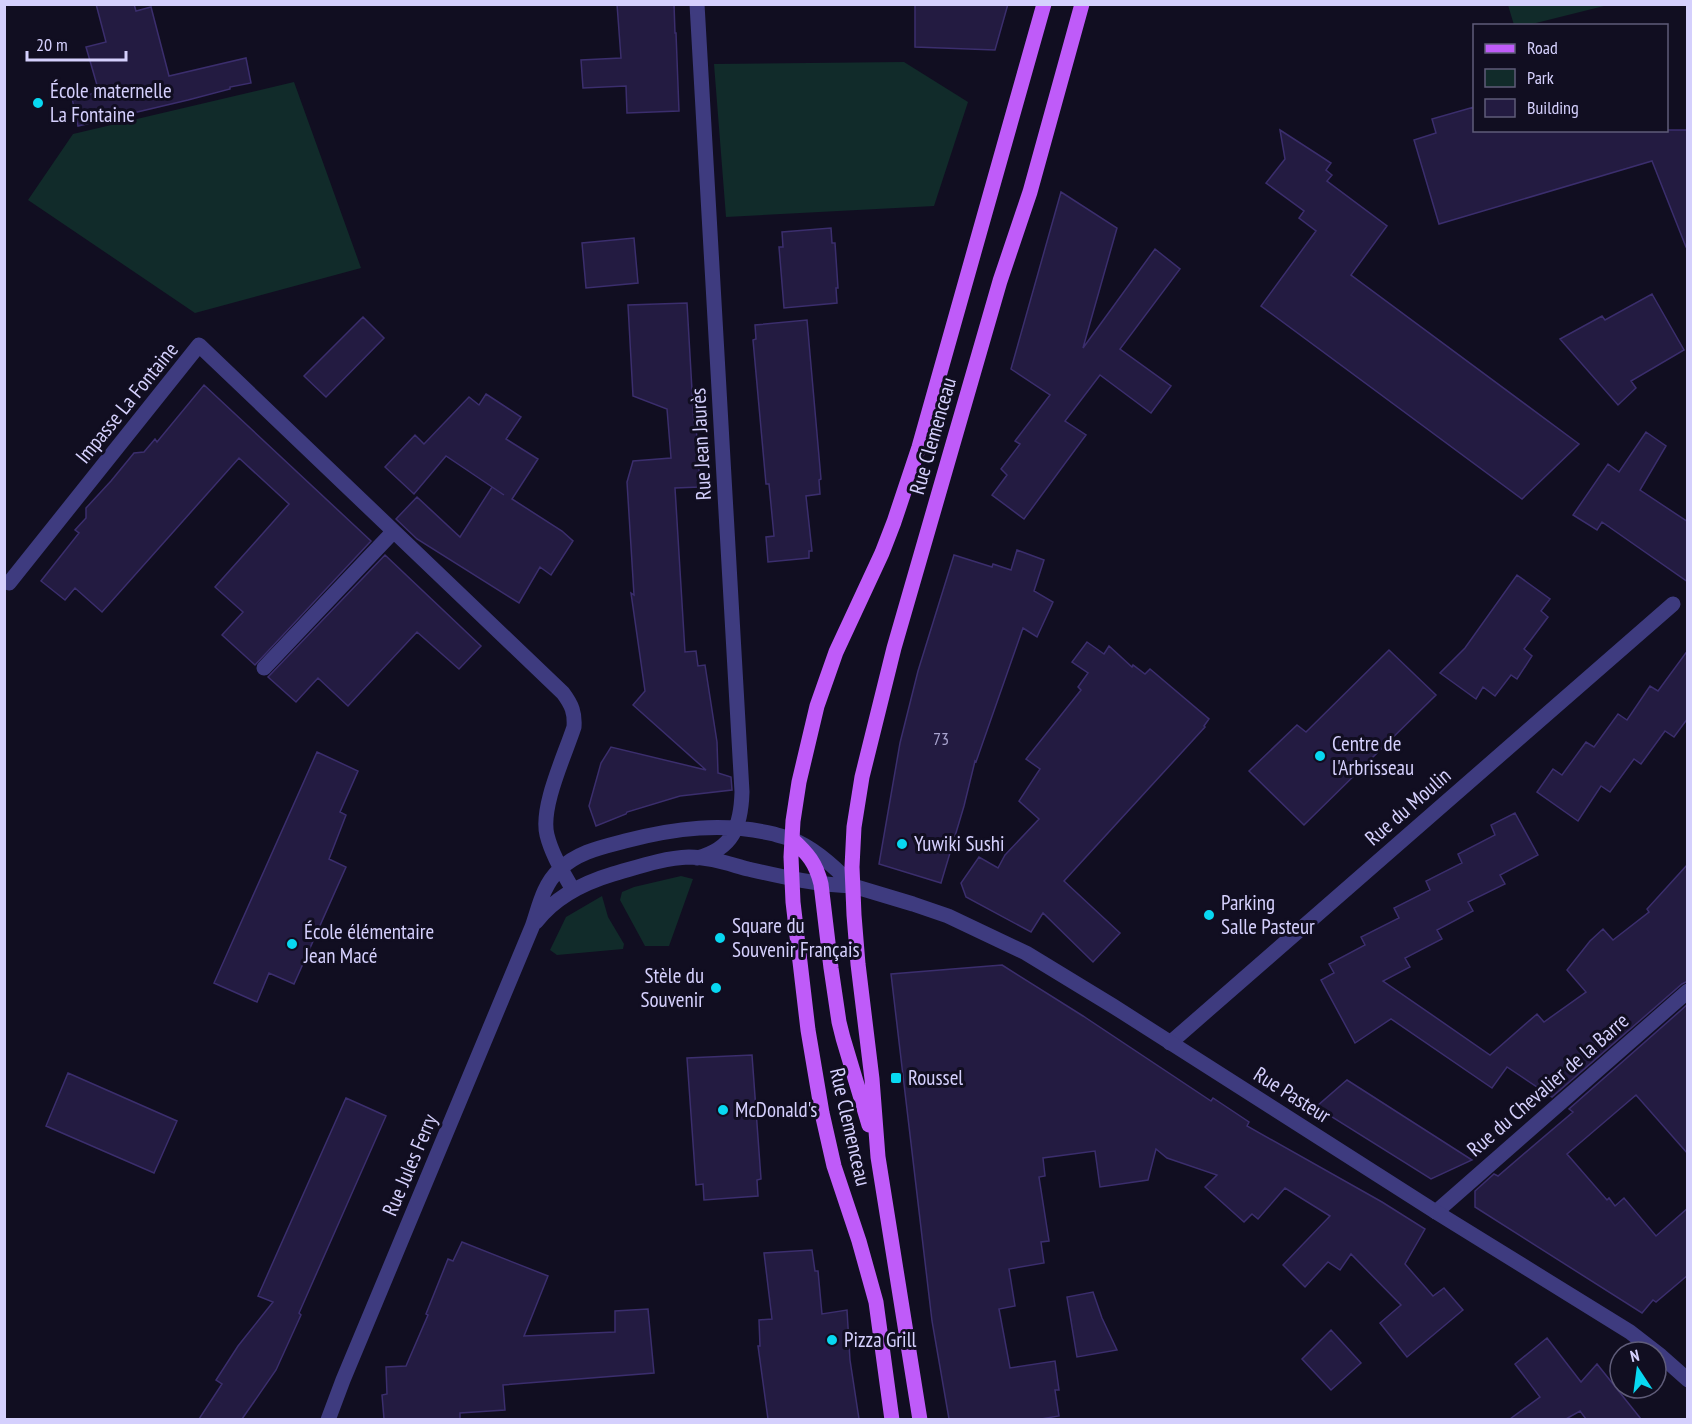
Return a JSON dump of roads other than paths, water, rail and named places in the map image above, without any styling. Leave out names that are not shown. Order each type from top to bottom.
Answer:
[{"type":"main road","name":"Rue Clemenceau","points":[[892,1419],[874,1294],[834,1166],[822,1113],[803,995],[792,879],[792,839],[799,782],[817,706],[836,652],[886,543],[915,458],[1044,4]]},
{"type":"main road","name":"Rue Clemenceau","points":[[920,1419],[878,1157],[872,1079],[858,964],[853,886],[854,827],[862,777],[894,648],[1006,259],[1030,192],[1082,4]]},
{"type":"main road","points":[[792,839],[811,859],[821,884],[841,1030],[878,1157]]},
{"type":"street","name":"Rue Jean Jaurès","points":[[696,858],[714,853],[726,844],[736,828],[742,792],[697,4]]},
{"type":"street","name":"Impasse La Fontaine","points":[[9,583],[199,345],[563,693],[571,704],[575,716],[574,728],[548,803],[546,833],[573,890]]},
{"type":"street","points":[[264,668],[393,532]]},
{"type":"street","name":"Rue du Moulin","points":[[1170,1043],[1673,604]]},
{"type":"street","name":"Rue Jules Ferry","points":[[328,1419],[532,927],[544,890],[553,876],[583,853],[596,848],[687,828],[736,828],[792,839]]},
{"type":"street","points":[[792,839],[829,863],[853,886]]},
{"type":"street","name":"Rue Jules Ferry","points":[[532,927],[552,906],[573,890],[606,876],[673,858],[714,860],[792,879],[853,886]]},
{"type":"street","name":"Rue Pasteur","points":[[853,886],[948,916],[1026,954],[1630,1332],[1688,1380]]},
{"type":"street","name":"Rue du Chevalier de la Barre","points":[[1436,1212],[1688,991]]},
{"type":"place","name":"École maternelle La Fontaine","points":[[38,103]]},
{"type":"place","name":"Centre de l'Arbrisseau","points":[[1320,756]]},
{"type":"place","name":"Yuwiki Sushi","points":[[902,844]]},
{"type":"place","name":"Parking Salle Pasteur","points":[[1209,915]]},
{"type":"place","name":"Square du Souvenir Français","points":[[720,938]]},
{"type":"place","name":"École élémentaire Jean Macé","points":[[292,944]]},
{"type":"place","name":"Stèle du Souvenir","points":[[716,988]]},
{"type":"place","name":"Roussel","points":[[896,1078]]},
{"type":"place","name":"McDonald's","points":[[723,1110]]},
{"type":"place","name":"Pizza Grill","points":[[832,1340]]}]
